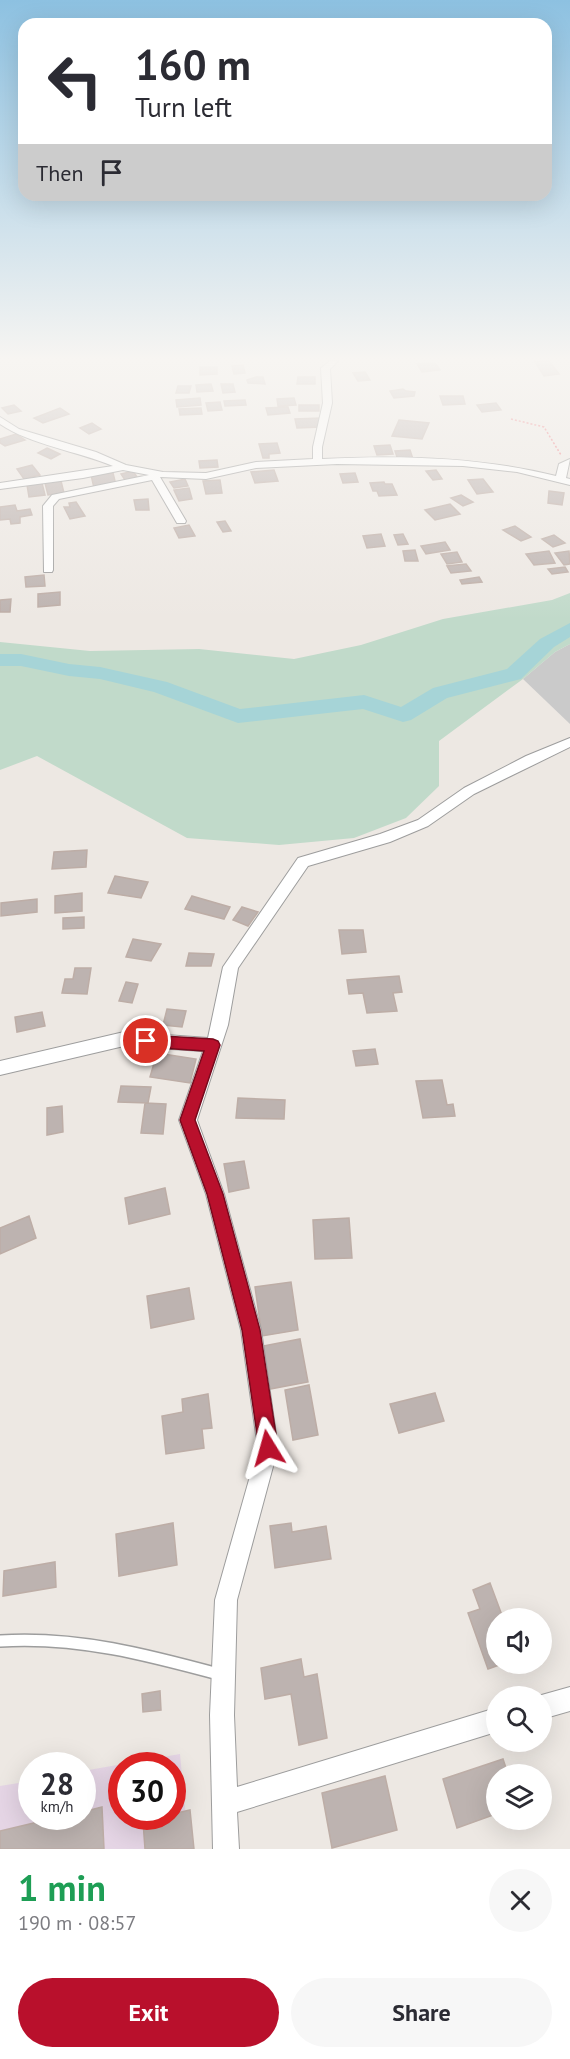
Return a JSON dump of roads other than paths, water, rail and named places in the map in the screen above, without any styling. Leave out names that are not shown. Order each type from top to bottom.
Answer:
[{"type":"street","points":[[71,447],[123,467],[159,476]]},
{"type":"street","points":[[317,447],[318,462]]},
{"type":"street","points":[[48,570],[48,506],[56,497],[159,476],[206,476],[256,465],[318,462],[463,464],[516,469],[566,480],[562,466],[568,463]]},
{"type":"street","points":[[0,486],[123,467]]},
{"type":"street","points":[[159,476],[180,521]]},
{"type":"street","points":[[226,1849],[222,1715],[226,1600],[268,1448],[251,1330],[215,1194],[188,1120],[220,1025],[231,967],[303,862],[385,838],[423,823],[469,791],[570,742]]},
{"type":"street","points":[[0,1068],[124,1039],[213,1045]]},
{"type":"street","points":[[552,1704],[570,1699]]},
{"type":"street","points":[[225,1803],[486,1723]]},
{"type":"lane","points":[[0,1641],[28,1637],[118,1647],[223,1676]]},
{"type":"waterway","points":[[0,660],[21,660],[69,670],[100,673],[160,687],[238,716],[364,702],[403,715],[440,693],[514,674],[547,643],[570,629]]}]
